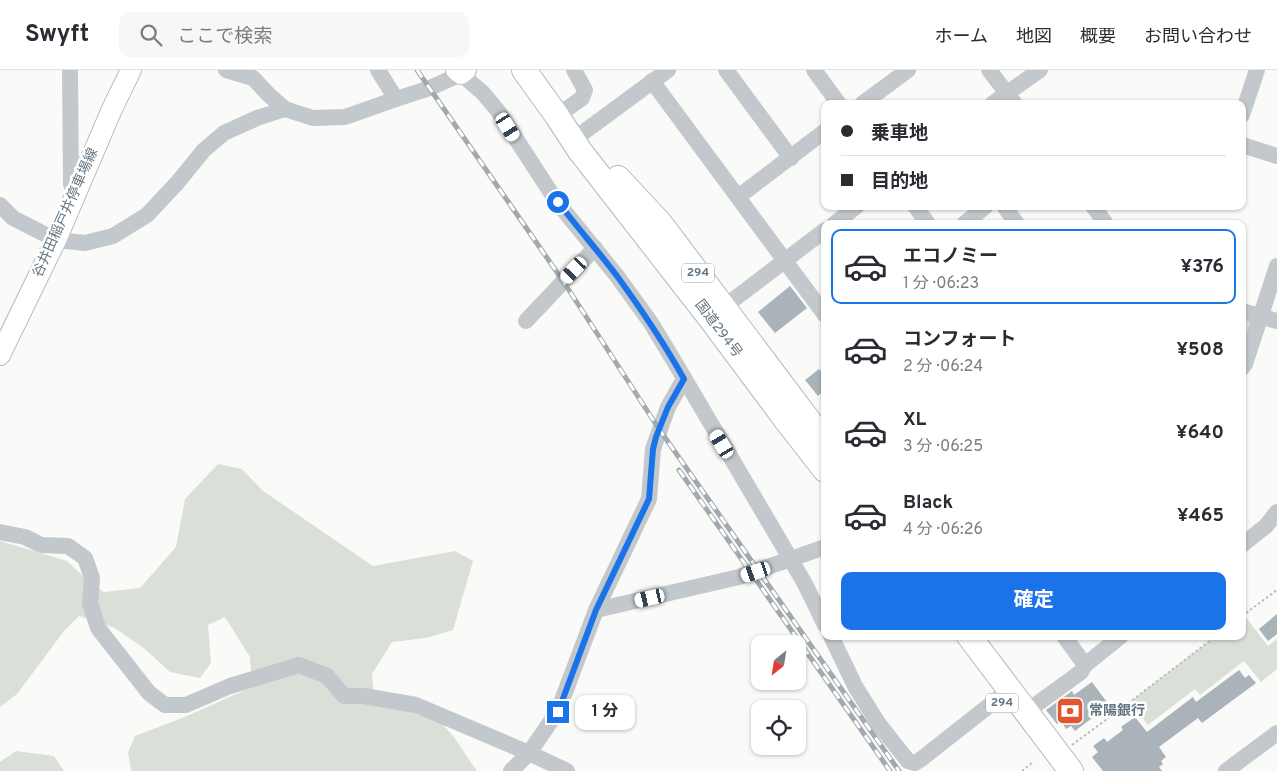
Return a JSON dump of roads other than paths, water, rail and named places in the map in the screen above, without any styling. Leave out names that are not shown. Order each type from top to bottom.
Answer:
[{"type":"highway","name":"国道294号","points":[[524,70],[575,138],[660,223],[786,420],[821,465]]},
{"type":"highway","name":"国道294号","points":[[717,312],[821,437]]},
{"type":"highway","name":"294","points":[[956,640],[1004,694],[1026,712],[1071,771]]},
{"type":"highway","name":"294","points":[[971,640],[1004,694],[1042,767]]},
{"type":"main road","name":"谷井田稲戸井停車場線","points":[[0,355],[56,240],[112,109],[131,70]]},
{"type":"street","points":[[70,70],[71,184],[75,196]]},
{"type":"street","points":[[226,70],[253,78],[285,108],[313,118],[345,117],[430,88],[461,71],[498,111],[558,202],[617,276],[650,323],[805,584],[821,617]]},
{"type":"street","points":[[378,70],[396,99]]},
{"type":"street","points":[[575,138],[668,70]]},
{"type":"street","points":[[726,70],[791,158]]},
{"type":"street","points":[[814,70],[836,100]]},
{"type":"street","points":[[989,70],[1011,98],[1040,70]]},
{"type":"street","points":[[1246,103],[1257,70]]},
{"type":"street","points":[[557,116],[582,98],[585,90],[575,71]]},
{"type":"street","points":[[867,100],[906,71]]},
{"type":"street","points":[[652,81],[821,310]]},
{"type":"street","points":[[0,205],[13,218],[56,240],[85,243],[113,236],[147,215],[204,150],[224,133],[285,108]]},
{"type":"street","points":[[738,197],[821,134]]},
{"type":"street","points":[[1246,146],[1277,156]]},
{"type":"street","points":[[839,220],[852,210]]},
{"type":"street","points":[[969,220],[981,210]]},
{"type":"street","points":[[717,312],[821,233]]},
{"type":"street","points":[[526,321],[595,248]]},
{"type":"street","points":[[1246,364],[1269,319],[1277,266]]},
{"type":"street","points":[[1246,313],[1269,319]]},
{"type":"street","points":[[511,771],[529,753],[558,712],[596,610],[649,499],[653,449],[656,437],[668,407],[684,379]]},
{"type":"street","points":[[1246,536],[1266,526],[1277,512]]},
{"type":"street","points":[[0,532],[25,537],[41,545],[68,546],[85,558],[92,578],[90,603],[98,628],[149,693],[165,705],[186,705],[230,686],[299,666],[327,676],[344,696],[364,696],[416,705],[529,753],[566,771]]},
{"type":"street","points":[[596,610],[739,578],[821,549]]},
{"type":"street","points":[[832,640],[855,686],[878,723],[912,766],[1004,694]]},
{"type":"street","points":[[1067,640],[1085,665]]},
{"type":"street","points":[[1026,712],[1081,672],[1085,665],[1116,640]]},
{"type":"street","points":[[1226,771],[1277,733]]},
{"type":"railway","points":[[417,70],[563,281],[659,429],[899,771]]},
{"type":"railway","points":[[679,470],[890,771]]},
{"type":"place","name":"常陽銀行","points":[[1070,711]]}]
